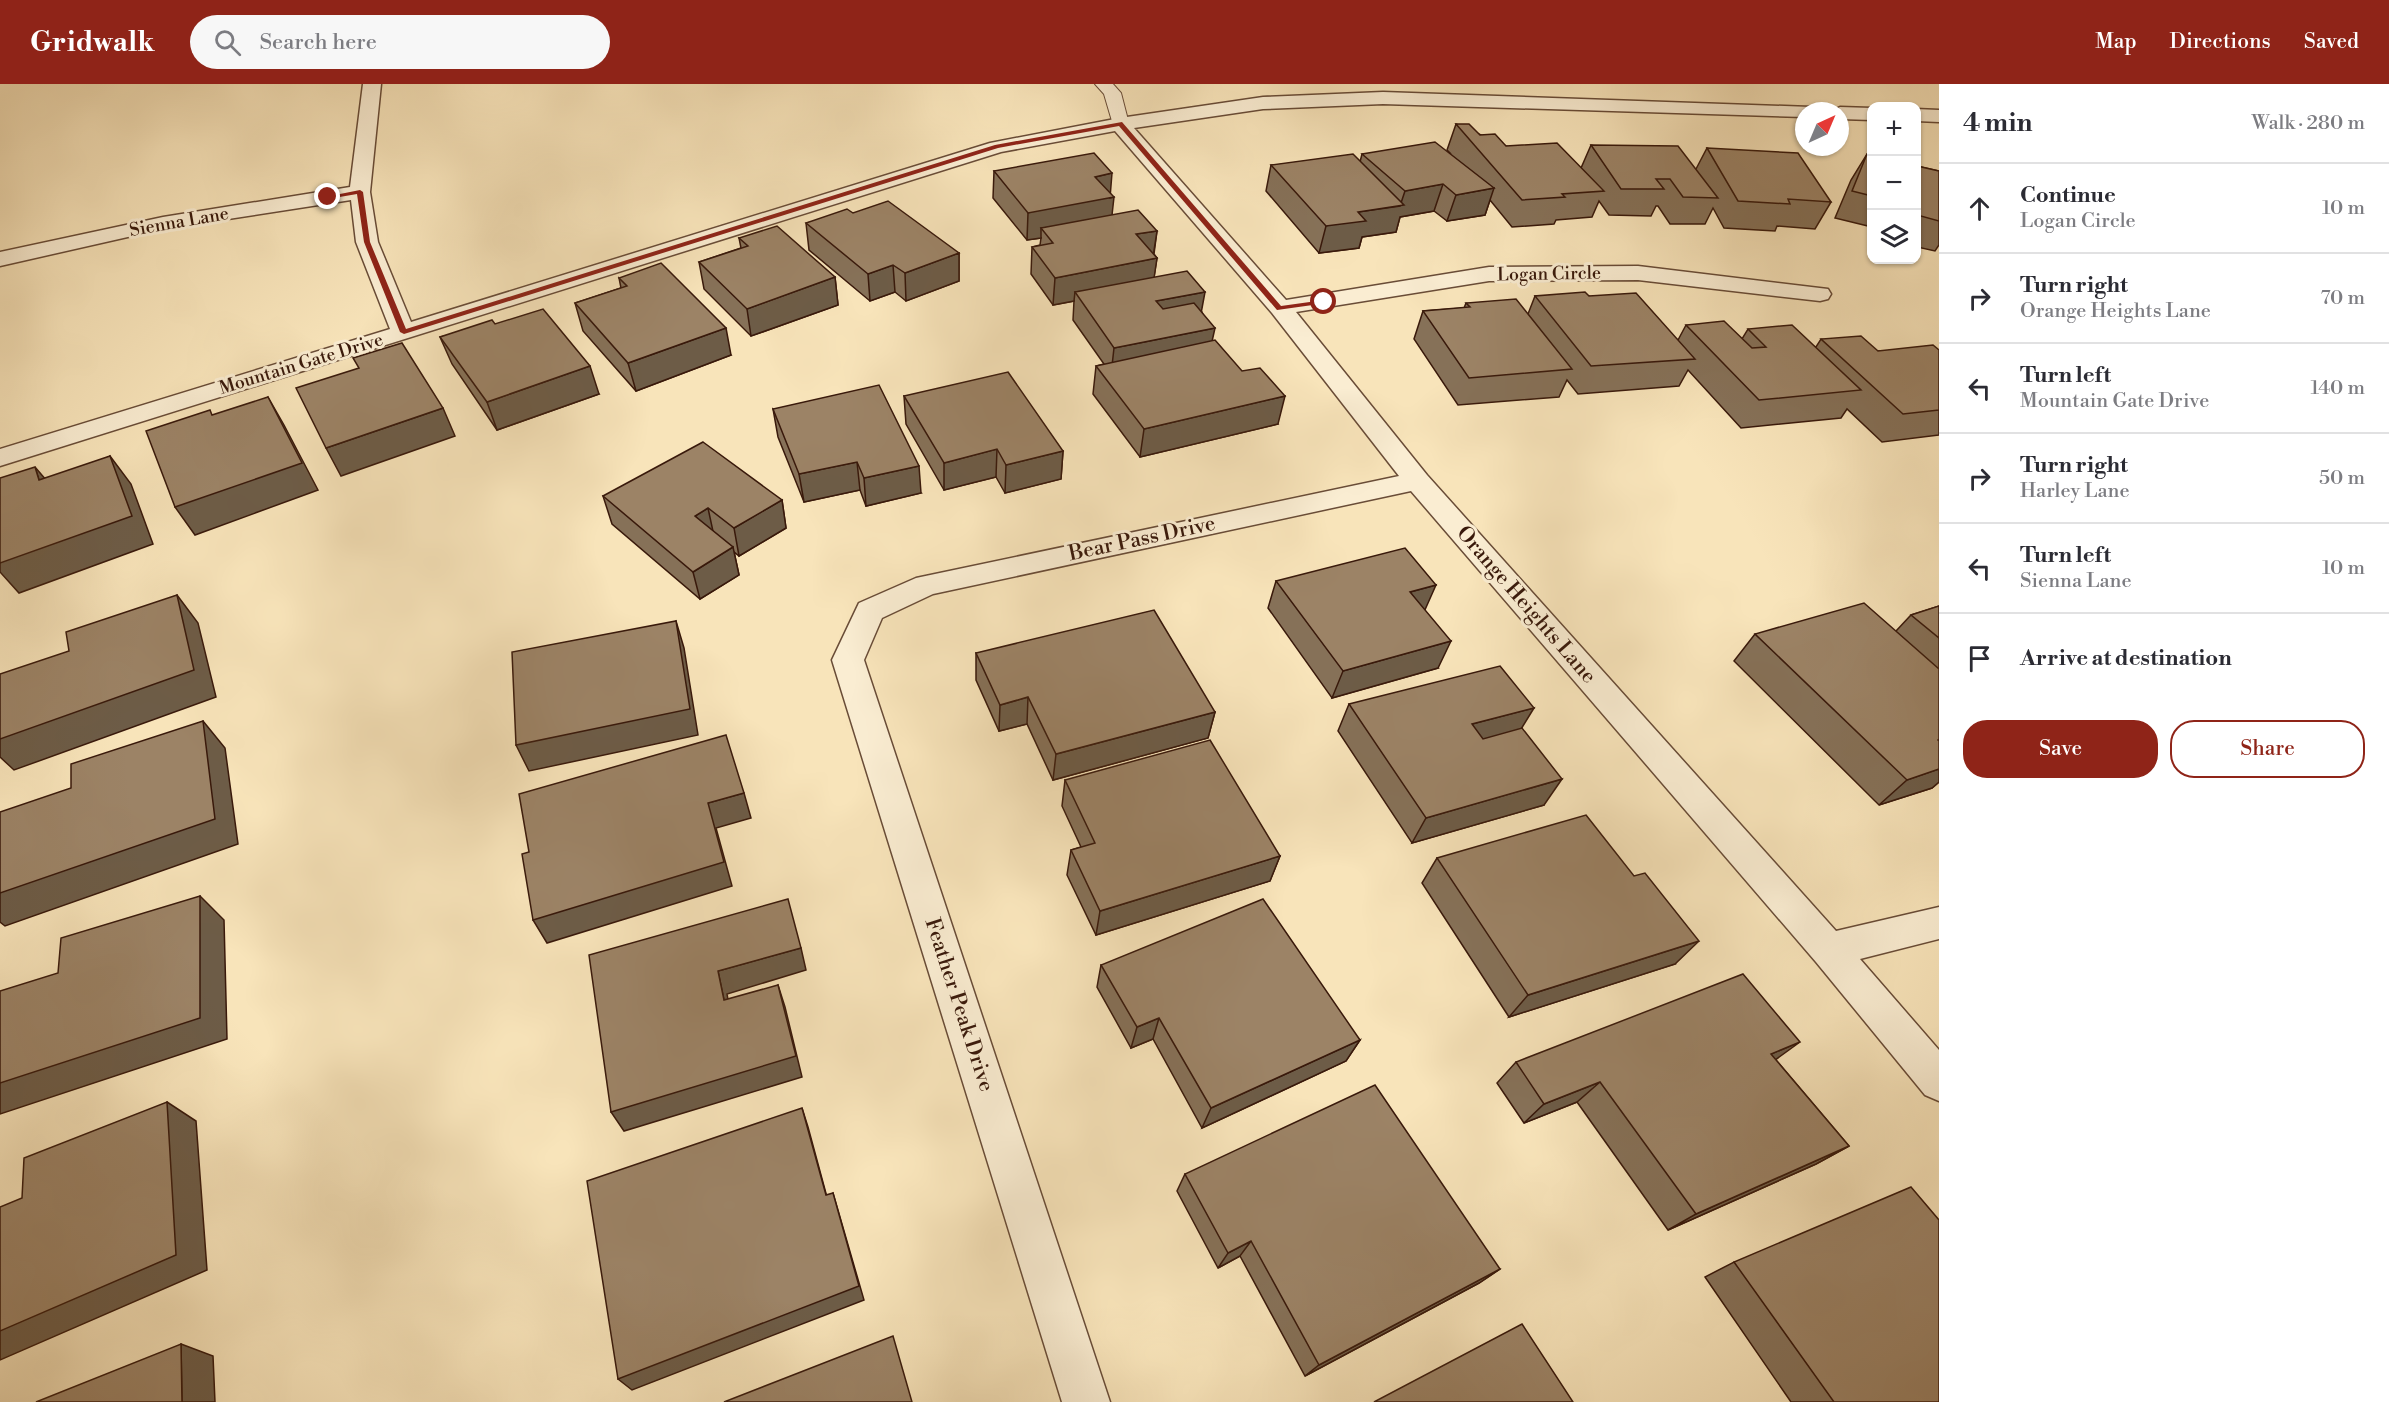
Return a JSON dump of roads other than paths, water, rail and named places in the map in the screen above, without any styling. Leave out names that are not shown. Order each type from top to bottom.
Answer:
[{"type":"street","points":[[372,84],[360,192],[367,242],[404,332]]},
{"type":"street","name":"Mountain Gate Drive","points":[[0,458],[997,147],[1120,124],[1263,103],[1494,93],[1795,110]]},
{"type":"street","points":[[1849,113],[1867,114]]},
{"type":"street","points":[[1921,115],[1939,116]]},
{"type":"street","name":"Orange Heights Lane","points":[[1120,124],[1280,308],[1417,481],[1829,950],[1939,1081]]},
{"type":"street","name":"Sienna Lane","points":[[0,259],[163,223],[360,192]]},
{"type":"street","name":"Logan Circle","points":[[1280,308],[1489,274],[1638,273],[1820,294]]},
{"type":"street","name":"Bear Pass Drive","points":[[870,611],[926,585],[1417,481]]},
{"type":"street","name":"Feather Peak Drive","points":[[870,611],[848,660],[1086,1402]]},
{"type":"street","points":[[1829,950],[1939,923]]},
{"type":"lane","points":[[1104,84],[1112,93],[1120,124]]}]
